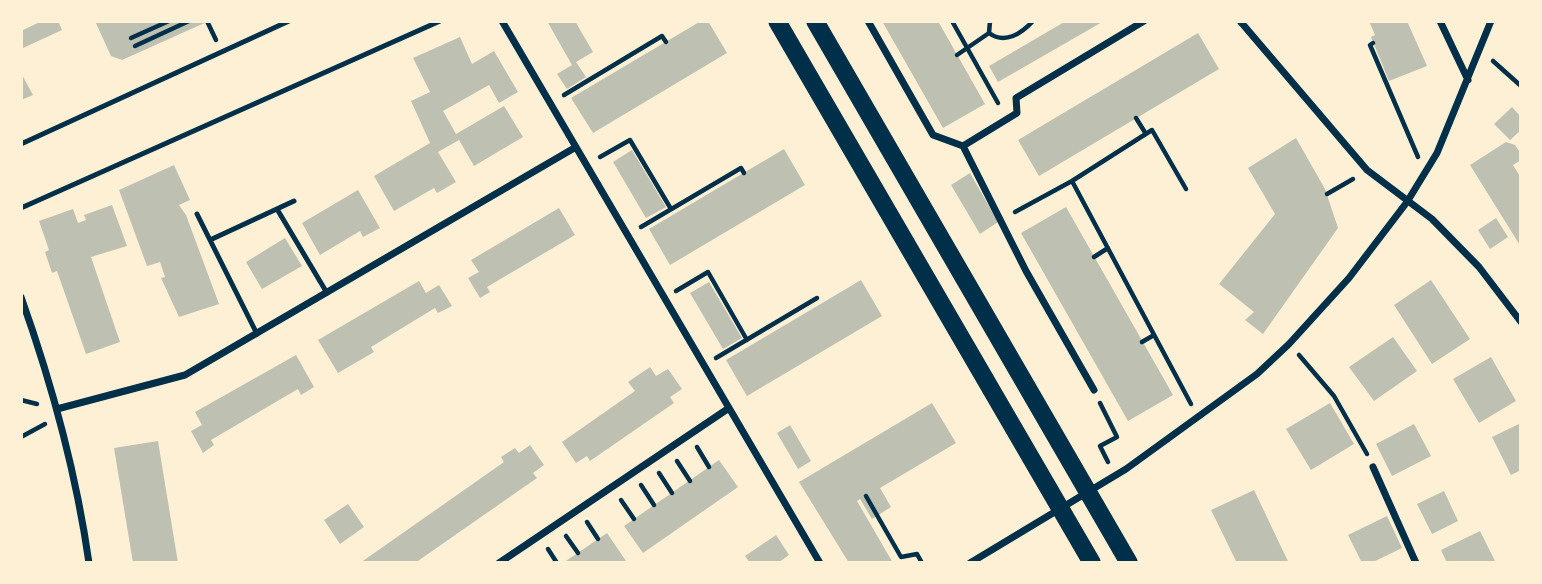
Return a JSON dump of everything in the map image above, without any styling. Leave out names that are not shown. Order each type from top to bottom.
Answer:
[{"type":"main road","points":[[776,21],[1093,563]]},
{"type":"main road","points":[[816,21],[1090,491],[1129,563]]},
{"type":"street","points":[[502,21],[820,563]]},
{"type":"street","points":[[868,21],[933,135],[963,146],[1003,220],[1026,271],[1094,390]]},
{"type":"street","points":[[963,146],[1017,113],[1016,98],[1144,21]]},
{"type":"street","points":[[1240,21],[1367,170],[1432,219],[1479,267],[1521,321]]},
{"type":"street","points":[[1440,21],[1468,80]]},
{"type":"street","points":[[970,563],[1115,475],[1257,374],[1289,344],[1349,278],[1406,202],[1437,153],[1491,21]]},
{"type":"street","points":[[57,409],[186,375],[576,147]]},
{"type":"street","points":[[21,297],[71,462],[89,563]]},
{"type":"street","points":[[499,563],[729,408]]},
{"type":"street","points":[[1373,467],[1416,563]]},
{"type":"lane","points":[[21,144],[289,21]]},
{"type":"lane","points":[[21,208],[440,21]]},
{"type":"lane","points":[[210,240],[294,201]]},
{"type":"lane","points":[[277,209],[327,293]]},
{"type":"lane","points":[[197,214],[257,334]]},
{"type":"path","points":[[131,38],[169,21]]},
{"type":"path","points":[[135,46],[189,21]]},
{"type":"path","points":[[952,21],[1007,119]]},
{"type":"path","points":[[957,55],[989,33],[990,21]]},
{"type":"path","points":[[989,33],[1004,38],[1018,34],[1033,21]]},
{"type":"path","points":[[551,103],[595,80],[662,36],[666,42]]},
{"type":"path","points":[[1373,43],[1370,45],[1423,169]]},
{"type":"path","points":[[1480,50],[1521,86]]},
{"type":"path","points":[[1136,118],[1146,134]]},
{"type":"path","points":[[1003,220],[1072,181],[1152,130],[1186,188]]},
{"type":"path","points":[[587,165],[630,139],[673,210]]},
{"type":"path","points":[[645,225],[741,168],[744,173]]},
{"type":"path","points":[[1072,181],[1198,417]]},
{"type":"path","points":[[1094,257],[1108,248]]},
{"type":"path","points":[[665,297],[708,272],[753,344]]},
{"type":"path","points":[[723,354],[817,298]]},
{"type":"path","points":[[810,302],[814,308]]},
{"type":"path","points":[[1142,342],[1154,335]]},
{"type":"path","points":[[1289,344],[1334,396],[1373,467]]},
{"type":"path","points":[[1094,390],[1117,437],[1100,446],[1115,475]]},
{"type":"path","points":[[866,496],[905,563]]},
{"type":"path","points":[[901,557],[917,554],[922,563]]},
{"type":"building","points":[[42,21],[58,21],[62,30],[21,49],[21,31]]},
{"type":"building","points":[[95,21],[209,21],[122,60],[111,56]]},
{"type":"building","points":[[547,21],[575,21],[593,52],[576,62],[586,77],[567,89],[557,74],[572,65]]},
{"type":"building","points":[[701,21],[708,21],[727,53],[593,133],[571,98]]},
{"type":"building","points":[[882,21],[938,21],[985,104],[943,128]]},
{"type":"building","points":[[1066,21],[1104,21],[998,82],[989,66]]},
{"type":"building","points":[[1369,21],[1407,21],[1427,66],[1389,81],[1371,37],[1375,35]]},
{"type":"building","points":[[1198,33],[1219,69],[1039,176],[1018,140]]},
{"type":"building","points":[[460,37],[472,64],[494,51],[518,92],[499,103],[489,85],[443,111],[456,134],[504,106],[523,137],[474,166],[459,140],[438,152],[456,182],[437,193],[434,188],[394,211],[374,176],[430,143],[411,101],[430,92],[413,58]]},
{"type":"building","points":[[21,73],[33,95],[21,100]]},
{"type":"building","points":[[1512,107],[1521,117],[1521,130],[1510,140],[1494,124]]},
{"type":"building","points":[[1296,138],[1325,189],[1338,228],[1263,334],[1245,320],[1254,312],[1219,284],[1275,214],[1248,168]]},
{"type":"building","points":[[1506,142],[1515,145],[1521,154],[1521,160],[1513,165],[1521,178],[1521,247],[1470,165]]},
{"type":"building","points":[[784,149],[805,185],[670,265],[649,229]]},
{"type":"building","points":[[632,150],[666,207],[646,218],[613,162]]},
{"type":"building","points":[[174,165],[190,200],[179,205],[186,215],[219,304],[179,317],[161,278],[165,277],[160,262],[147,266],[119,190]]},
{"type":"building","points":[[970,173],[998,222],[980,234],[951,185]]},
{"type":"building","points":[[358,190],[380,228],[363,237],[360,231],[320,255],[302,223]]},
{"type":"building","points":[[112,205],[127,246],[91,257],[120,342],[86,354],[57,271],[52,273],[45,252],[49,250],[39,221],[73,209],[78,223],[86,220],[84,215]]},
{"type":"building","points":[[1066,207],[1173,395],[1128,421],[1021,233]]},
{"type":"building","points":[[559,208],[575,235],[487,287],[490,292],[480,298],[468,278],[479,272],[471,260]]},
{"type":"building","points":[[1496,218],[1508,237],[1490,249],[1478,230]]},
{"type":"building","points":[[285,238],[302,266],[262,289],[246,262]]},
{"type":"building","points":[[861,280],[882,316],[747,396],[726,360]]},
{"type":"building","points":[[1431,280],[1470,339],[1432,364],[1394,305]]},
{"type":"building","points":[[419,281],[426,293],[439,285],[452,306],[438,313],[435,308],[371,347],[374,352],[338,373],[318,340]]},
{"type":"building","points":[[709,282],[742,338],[723,349],[690,293]]},
{"type":"building","points":[[1393,337],[1417,371],[1374,401],[1349,367]]},
{"type":"building","points":[[296,355],[314,387],[301,395],[298,389],[211,440],[214,445],[203,453],[191,431],[202,425],[195,412]]},
{"type":"building","points":[[1491,357],[1516,401],[1479,423],[1453,379]]},
{"type":"building","points":[[650,367],[656,376],[668,369],[682,389],[670,397],[674,403],[590,461],[587,456],[576,463],[562,442],[635,391],[628,382]]},
{"type":"building","points":[[932,403],[956,443],[880,488],[891,507],[872,519],[860,499],[857,501],[893,563],[849,563],[799,482]]},
{"type":"building","points":[[1330,403],[1354,444],[1311,470],[1286,429]]},
{"type":"building","points":[[1521,423],[1521,470],[1511,475],[1492,437]]},
{"type":"building","points":[[1414,424],[1431,456],[1392,476],[1376,444]]},
{"type":"building","points":[[790,425],[811,461],[798,469],[777,433]]},
{"type":"building","points":[[158,441],[178,563],[133,563],[114,448]]},
{"type":"building","points":[[530,445],[544,465],[533,473],[537,478],[415,563],[360,563],[504,462],[501,457],[515,448],[519,453]]},
{"type":"building","points":[[719,460],[738,487],[643,553],[624,526]]},
{"type":"building","points":[[1254,490],[1289,563],[1237,563],[1211,510]]},
{"type":"building","points":[[1444,491],[1458,521],[1432,534],[1417,504]]},
{"type":"building","points":[[348,504],[364,527],[340,544],[324,520]]},
{"type":"building","points":[[1387,516],[1402,548],[1371,563],[1362,563],[1348,535]]},
{"type":"building","points":[[1480,531],[1496,563],[1447,563],[1441,550]]},
{"type":"building","points":[[607,533],[626,561],[563,563]]},
{"type":"building","points":[[776,535],[789,555],[778,563],[750,563],[745,556]]}]
